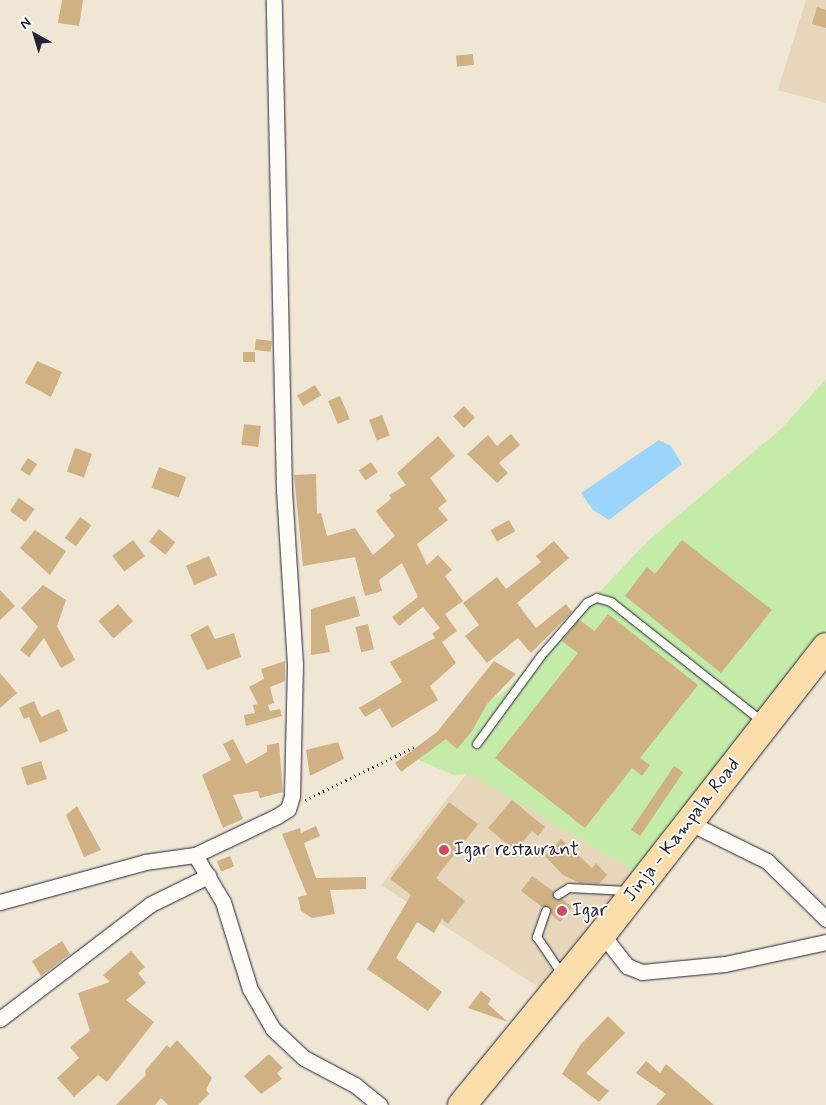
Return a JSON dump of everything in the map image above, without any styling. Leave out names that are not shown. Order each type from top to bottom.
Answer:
[{"type":"highway","name":"Jinja - Kampala Road","points":[[462,1105],[564,978],[602,934],[826,647]]},
{"type":"street","points":[[0,902],[145,862],[195,855],[288,808],[292,796],[295,664],[284,491],[274,0]]},
{"type":"street","points":[[688,822],[767,861],[826,920]]},
{"type":"street","points":[[195,855],[223,902],[250,989],[273,1029],[304,1058],[355,1086],[380,1105]]},
{"type":"street","points":[[0,1019],[151,904],[208,876]]},
{"type":"street","points":[[602,934],[627,966],[642,972],[725,964],[826,942]]},
{"type":"lane","points":[[477,744],[542,655],[587,603],[597,598],[611,602],[765,724]]},
{"type":"lane","points":[[558,895],[569,888],[635,892]]},
{"type":"lane","points":[[546,911],[537,937],[564,978]]},
{"type":"path","points":[[288,808],[414,747]]},
{"type":"shaded area","points":[[806,0],[826,0],[826,103],[778,90]]},
{"type":"shaded area","points":[[468,772],[634,871],[543,990],[381,885]]},
{"type":"green space","points":[[826,379],[826,629],[634,871],[470,774],[454,775],[407,755],[505,691],[649,540],[781,429]]},
{"type":"water","points":[[659,440],[671,446],[682,464],[609,520],[593,510],[581,493]]},
{"type":"building","points":[[62,0],[83,0],[79,26],[58,23]]},
{"type":"building","points":[[817,7],[826,10],[826,28],[812,24]]},
{"type":"building","points":[[473,54],[474,65],[457,66],[456,55]]},
{"type":"building","points":[[256,339],[272,341],[271,352],[255,350]]},
{"type":"building","points":[[243,352],[255,352],[255,362],[243,362]]},
{"type":"building","points":[[37,361],[62,372],[51,397],[25,383]]},
{"type":"building","points":[[315,385],[321,395],[303,406],[297,396]]},
{"type":"building","points":[[340,396],[350,419],[338,424],[328,401]]},
{"type":"building","points":[[464,406],[475,418],[464,428],[453,416]]},
{"type":"building","points":[[382,415],[390,436],[377,441],[369,420]]},
{"type":"building","points":[[244,424],[261,426],[258,447],[241,445]]},
{"type":"building","points":[[511,434],[520,445],[499,463],[508,473],[497,483],[467,454],[488,435],[497,446]]},
{"type":"building","points":[[438,436],[455,456],[430,478],[447,501],[438,508],[448,520],[417,544],[427,565],[438,555],[452,570],[445,576],[463,601],[445,614],[457,631],[442,642],[456,663],[430,686],[438,700],[392,728],[380,708],[365,717],[359,708],[402,682],[390,662],[435,638],[432,634],[440,628],[423,607],[399,626],[392,617],[418,597],[402,563],[379,580],[382,591],[365,596],[355,557],[303,566],[294,475],[316,474],[317,514],[321,513],[327,536],[355,528],[373,555],[395,536],[376,511],[391,499],[389,495],[406,485],[397,473]]},
{"type":"building","points":[[75,448],[92,454],[84,477],[67,472]]},
{"type":"building","points":[[28,458],[37,464],[29,476],[20,470]]},
{"type":"building","points":[[371,462],[378,472],[366,480],[359,471]]},
{"type":"building","points":[[159,467],[186,477],[179,498],[151,488]]},
{"type":"building","points":[[19,498],[35,509],[25,522],[10,511]]},
{"type":"building","points":[[80,517],[91,525],[76,546],[65,538]]},
{"type":"building","points":[[509,520],[515,531],[497,542],[491,530]]},
{"type":"building","points":[[159,529],[175,542],[165,555],[149,541]]},
{"type":"building","points":[[35,530],[66,551],[50,575],[20,548]]},
{"type":"building","points":[[133,540],[145,556],[124,572],[112,556]]},
{"type":"building","points":[[682,540],[772,610],[721,673],[625,596],[647,567],[655,574]]},
{"type":"building","points":[[554,541],[569,558],[517,603],[536,628],[566,604],[572,612],[531,653],[518,638],[487,663],[465,636],[479,625],[463,603],[497,577],[506,589],[541,562],[536,556]]},
{"type":"building","points":[[209,556],[217,575],[194,585],[186,566]]},
{"type":"building","points":[[43,585],[66,600],[57,626],[75,660],[61,668],[44,638],[29,657],[20,650],[38,627],[21,608]]},
{"type":"building","points":[[0,590],[15,606],[0,620]]},
{"type":"building","points":[[355,596],[360,616],[325,626],[330,652],[311,655],[311,609]]},
{"type":"building","points":[[118,604],[133,621],[113,638],[98,621]]},
{"type":"building","points":[[608,614],[698,685],[640,758],[650,765],[642,776],[632,768],[585,828],[495,758],[578,653],[562,641],[579,620],[595,631]]},
{"type":"building","points":[[368,624],[374,649],[361,652],[355,627]]},
{"type":"building","points":[[208,625],[215,639],[234,633],[241,657],[207,670],[190,635]]},
{"type":"building","points":[[285,661],[285,681],[270,687],[274,703],[268,705],[270,711],[280,709],[282,716],[246,726],[244,715],[255,713],[253,705],[258,704],[249,687],[264,679],[261,669]]},
{"type":"building","points":[[494,661],[516,674],[487,704],[472,731],[457,749],[446,739],[401,772],[395,763],[437,732]]},
{"type":"building","points":[[0,673],[17,693],[0,708]]},
{"type":"building","points":[[34,701],[41,717],[59,709],[68,731],[40,743],[29,717],[24,719],[19,708]]},
{"type":"building","points":[[233,739],[246,764],[267,752],[267,745],[279,743],[283,792],[260,798],[258,791],[233,795],[243,819],[223,828],[202,775],[231,760],[223,744]]},
{"type":"building","points":[[338,742],[344,759],[310,776],[306,750]]},
{"type":"building","points":[[41,761],[47,779],[27,786],[21,767]]},
{"type":"building","points":[[674,766],[683,772],[640,836],[631,830]]},
{"type":"building","points":[[512,800],[545,827],[538,836],[532,831],[515,851],[488,828]]},
{"type":"building","points":[[449,802],[478,824],[436,878],[465,901],[448,924],[442,919],[434,933],[417,922],[396,958],[442,992],[428,1011],[367,969],[411,895],[390,879]]},
{"type":"building","points":[[77,806],[101,850],[84,857],[66,815]]},
{"type":"building","points":[[316,826],[320,836],[304,843],[316,878],[366,877],[366,889],[330,890],[335,914],[312,918],[301,911],[298,897],[307,895],[282,834],[300,828],[301,833]]},
{"type":"building","points":[[561,839],[592,868],[596,863],[607,875],[599,884],[580,883],[563,875],[545,856]]},
{"type":"building","points":[[230,856],[234,866],[221,871],[217,861]]},
{"type":"building","points":[[532,876],[554,892],[555,900],[562,899],[572,907],[560,922],[551,914],[550,907],[542,907],[521,891]]},
{"type":"building","points":[[62,941],[70,954],[41,976],[32,961]]},
{"type":"building","points":[[131,951],[145,967],[138,973],[146,983],[126,1000],[154,1022],[107,1082],[98,1075],[74,1097],[57,1078],[79,1058],[70,1047],[90,1031],[78,993],[110,982],[103,975]]},
{"type":"building","points":[[481,991],[491,999],[488,1004],[508,1022],[468,1008]]},
{"type":"building","points":[[608,1016],[625,1033],[586,1073],[609,1091],[599,1102],[562,1074],[581,1044]]},
{"type":"building","points":[[177,1040],[212,1078],[206,1090],[209,1094],[198,1105],[168,1105],[161,1098],[155,1105],[116,1105],[146,1075],[145,1071],[167,1045],[170,1048]]},
{"type":"building","points":[[269,1054],[283,1068],[277,1073],[282,1079],[261,1094],[244,1076]]},
{"type":"building","points":[[646,1061],[660,1073],[666,1064],[714,1105],[656,1105],[666,1094],[636,1073]]},
{"type":"place","name":"Igar restaurant","points":[[444,850]]},
{"type":"place","name":"Igar","points":[[562,911]]}]
